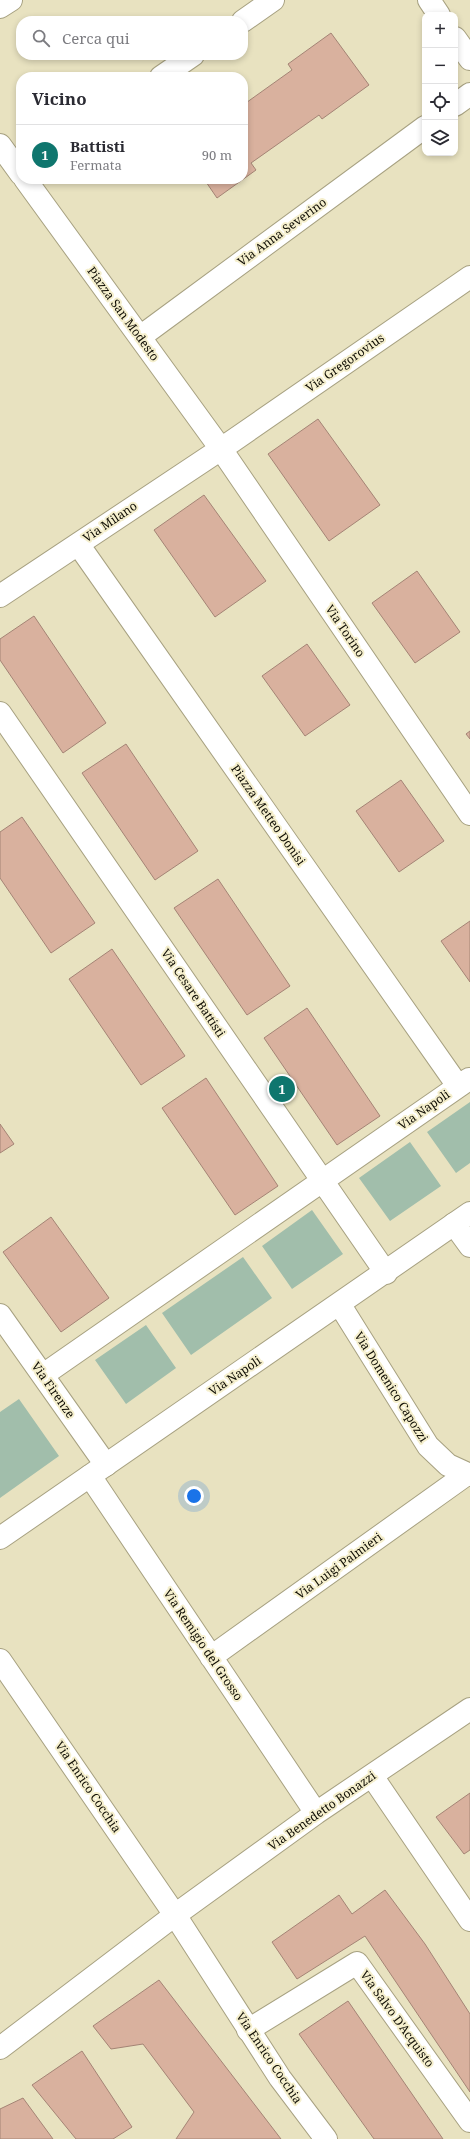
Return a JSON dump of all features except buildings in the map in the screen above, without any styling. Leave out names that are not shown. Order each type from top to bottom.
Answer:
[{"type":"street","points":[[0,7],[11,0]]},
{"type":"street","points":[[248,17],[273,0]]},
{"type":"street","points":[[428,0],[437,12]]},
{"type":"street","points":[[458,42],[470,59]]},
{"type":"street","points":[[168,72],[186,60]]},
{"type":"street","points":[[458,103],[470,94]]},
{"type":"street","name":"Via Anna Severino","points":[[140,337],[422,129]]},
{"type":"street","points":[[0,145],[16,167]]},
{"type":"street","name":"Piazza San Modesto","points":[[29,184],[221,449]]},
{"type":"street","name":"Via Gregorovius","points":[[221,449],[470,277]]},
{"type":"street","name":"Via Milano","points":[[0,596],[221,449]]},
{"type":"street","name":"Via Torino","points":[[221,449],[470,814]]},
{"type":"street","name":"Piazza Metteo Donisi","points":[[78,544],[464,1082]]},
{"type":"street","name":"Via Cesare Battisti","points":[[0,713],[386,1273]]},
{"type":"street","name":"Via Napoli","points":[[43,1375],[464,1082]]},
{"type":"street","points":[[462,1219],[470,1246]]},
{"type":"street","name":"Via Napoli","points":[[0,1538],[340,1305],[462,1219]]},
{"type":"street","name":"Via Domenico Capozzi","points":[[340,1305],[428,1446],[448,1464],[468,1475]]},
{"type":"street","name":"Via Firenze","points":[[0,1315],[43,1375],[98,1471]]},
{"type":"street","name":"Via Remigio del Grosso","points":[[98,1471],[211,1657],[316,1814]]},
{"type":"street","name":"Via Luigi Palmieri","points":[[211,1657],[468,1475]]},
{"type":"street","name":"Via Enrico Cocchia","points":[[0,1660],[175,1915],[280,2078],[326,2139]]},
{"type":"street","name":"Via Benedetto Bonazzi","points":[[175,1915],[316,1814],[470,1710]]},
{"type":"street","points":[[372,1776],[468,1914]]},
{"type":"street","points":[[0,2048],[175,1915]]},
{"type":"street","name":"Via Salvo D'Acquisto","points":[[248,2030],[357,1963],[470,2121]]},
{"type":"green space","points":[[470,1102],[470,1163],[456,1173],[427,1132]]},
{"type":"green space","points":[[410,1142],[441,1186],[390,1221],[359,1178]]},
{"type":"green space","points":[[312,1210],[343,1254],[292,1289],[262,1246]]},
{"type":"green space","points":[[243,1257],[272,1298],[191,1355],[162,1313]]},
{"type":"green space","points":[[146,1325],[176,1368],[126,1404],[95,1360]]},
{"type":"green space","points":[[19,1399],[59,1456],[0,1498],[0,1412]]},
{"type":"place","name":"Battisti","points":[[282,1089]]}]
